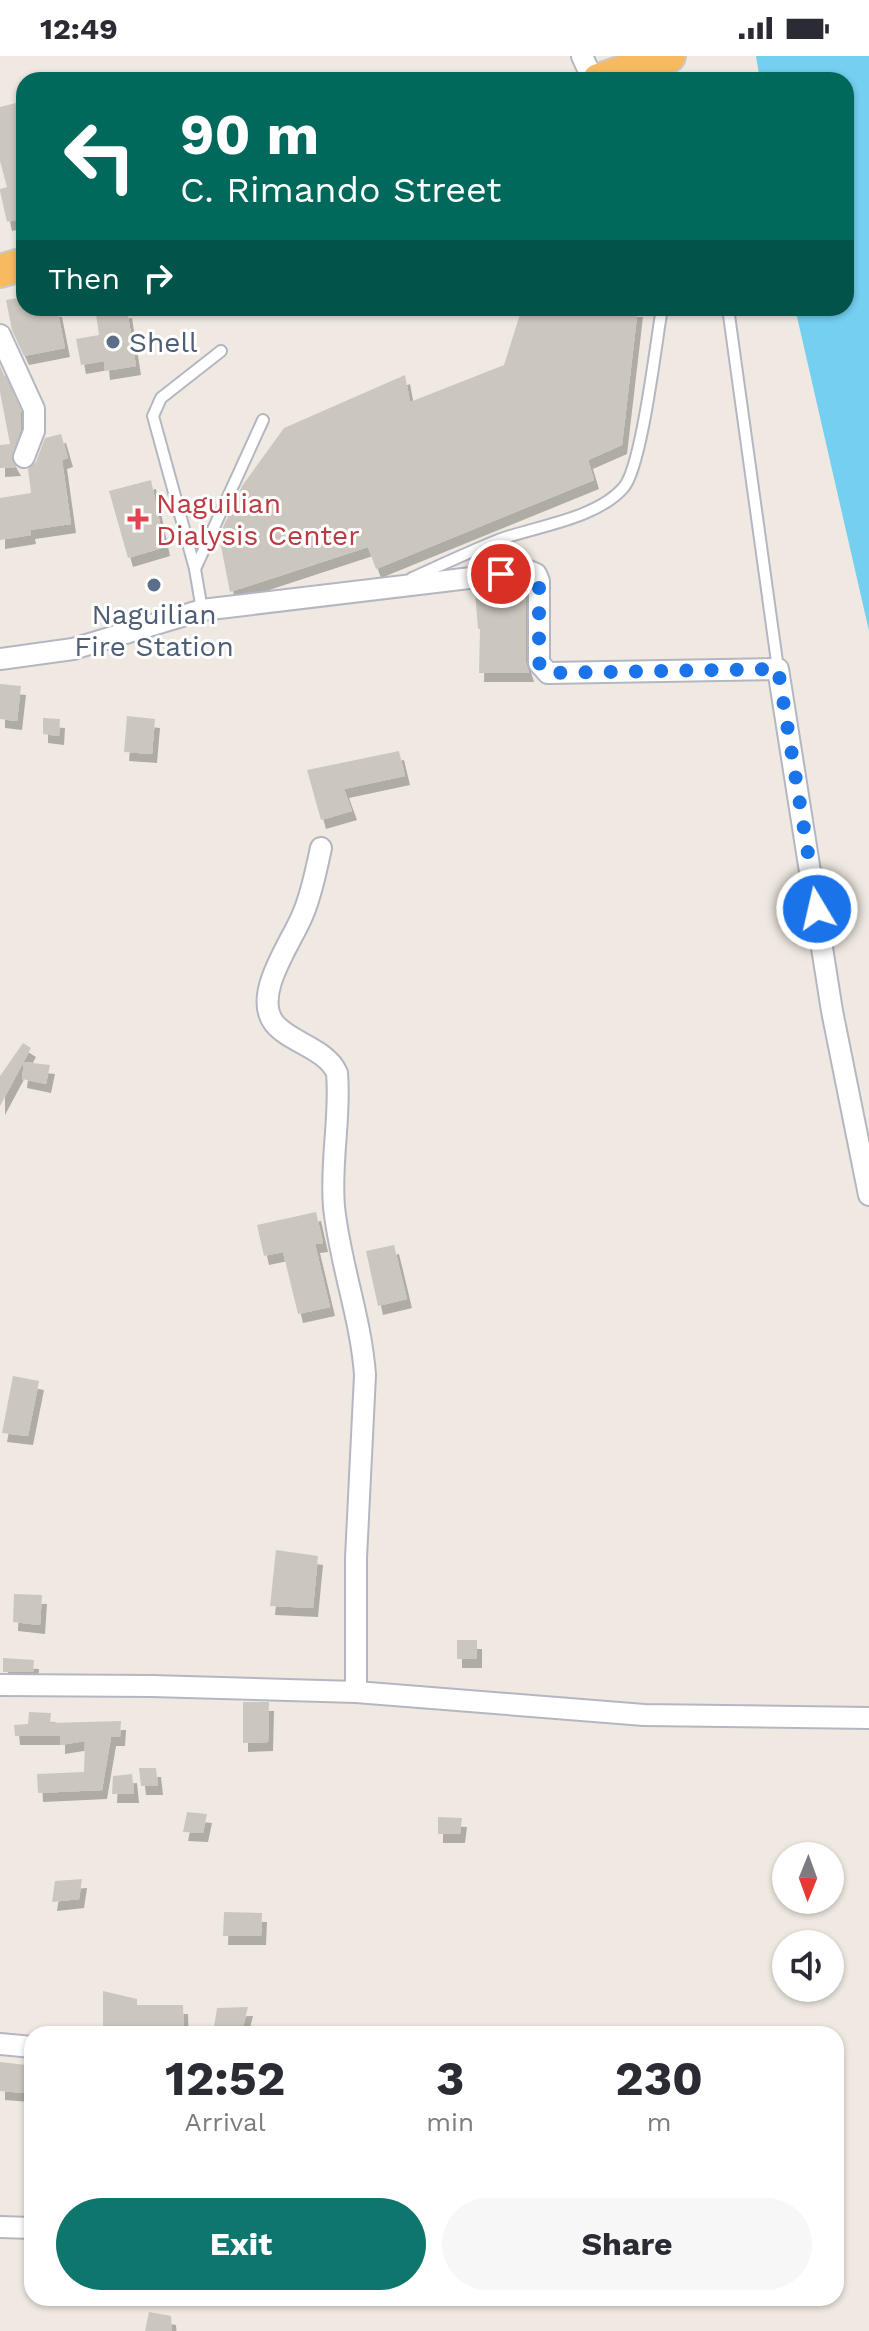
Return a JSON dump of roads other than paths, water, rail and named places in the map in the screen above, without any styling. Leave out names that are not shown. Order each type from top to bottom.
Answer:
[{"type":"highway","points":[[623,72],[664,58]]},
{"type":"street","points":[[0,335],[34,409],[34,431],[24,457]]},
{"type":"street","points":[[0,659],[73,649],[202,610],[529,571],[536,574],[539,581],[539,663],[548,673],[778,669],[832,1011],[869,1195]]},
{"type":"street","points":[[321,848],[304,912],[269,984],[268,1004],[269,1014],[276,1025],[328,1061],[337,1073],[333,1193],[365,1375],[356,1558],[356,1692]]},
{"type":"street","points":[[0,1685],[356,1692],[644,1715],[869,1718]]},
{"type":"street","points":[[0,2044],[24,2046]]},
{"type":"street","points":[[0,2227],[24,2228]]},
{"type":"lane","points":[[391,587],[502,539],[590,510],[607,501],[624,486],[632,470],[638,444],[661,316]]},
{"type":"lane","points":[[729,316],[778,669]]},
{"type":"lane","points":[[202,610],[195,569],[153,416],[161,398],[221,351]]},
{"type":"lane","points":[[195,569],[263,420]]},
{"type":"water","points":[[756,56],[869,56],[869,631],[797,316],[854,316],[854,72],[759,72]]},
{"type":"place","name":"Shell","points":[[113,342]]},
{"type":"place","name":"Naguilian Dialysis Center","points":[[138,519]]},
{"type":"place","name":"Naguilian Fire Station","points":[[154,585]]}]
